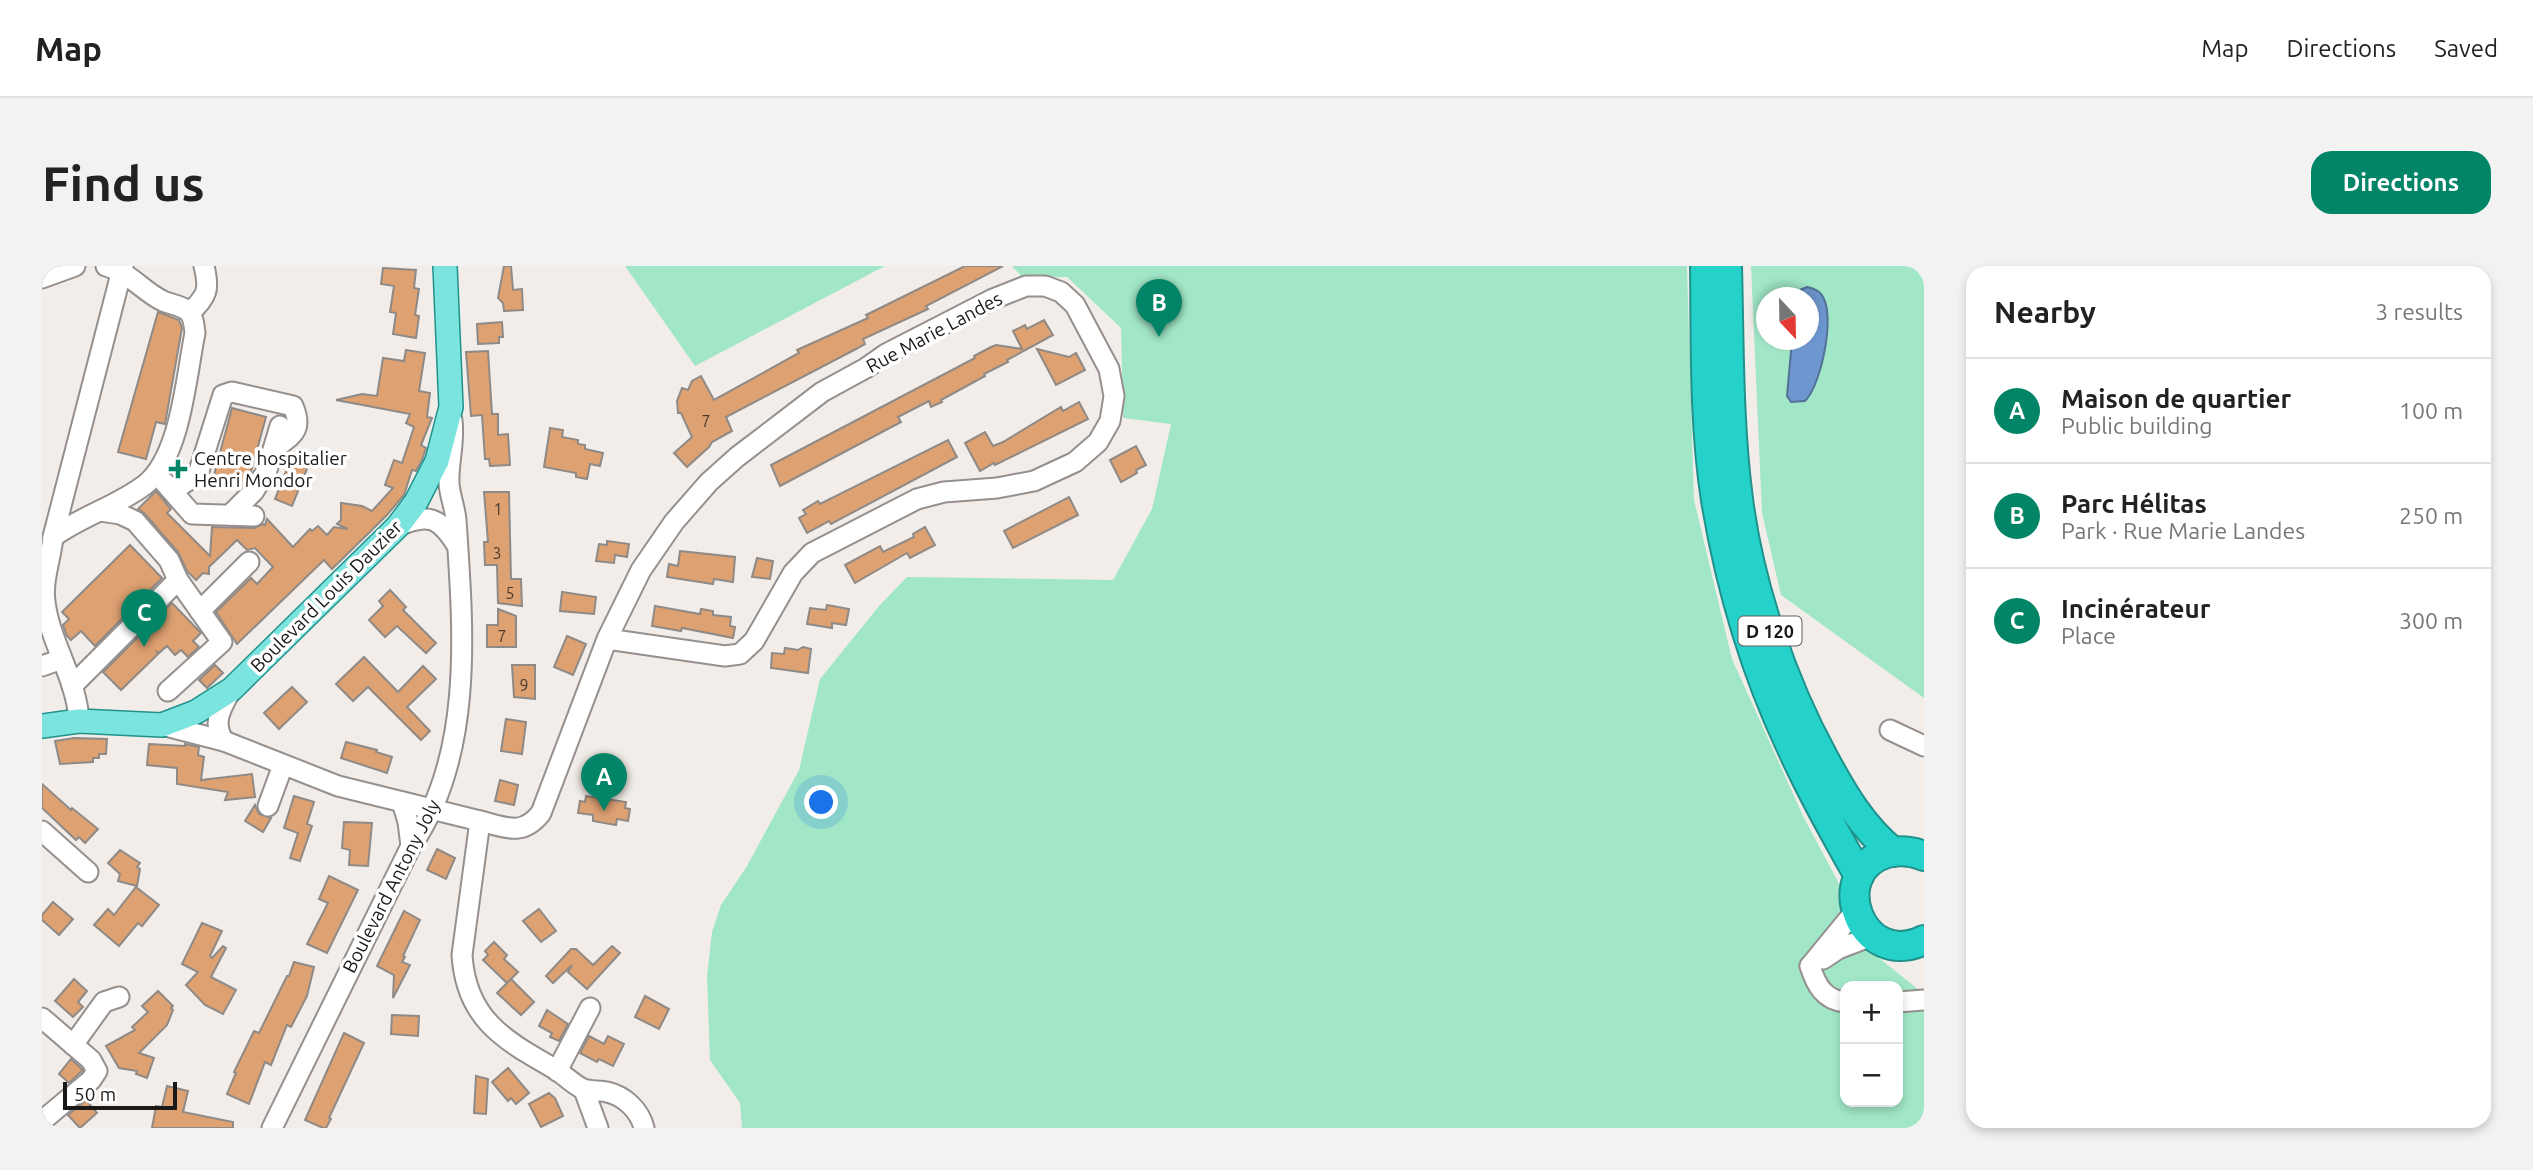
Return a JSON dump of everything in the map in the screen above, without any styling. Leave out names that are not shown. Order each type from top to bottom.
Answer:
[{"type":"highway","name":"D 120","points":[[1705,266],[1707,392],[1711,447],[1716,498],[1733,585],[1753,652],[1790,744],[1859,876]]},
{"type":"highway","name":"D 120","points":[[1727,266],[1737,498],[1760,600],[1794,699],[1816,745],[1864,824],[1893,852]]},
{"type":"highway","points":[[1923,856],[1908,851],[1893,852],[1873,860],[1859,876],[1854,892],[1856,910],[1862,924],[1872,936],[1897,945],[1923,942]]},
{"type":"main road","name":"Boulevard Louis Dauzier","points":[[42,726],[79,721],[162,724],[196,712],[232,689],[398,526],[416,502],[437,461],[451,407],[445,266]]},
{"type":"street","points":[[42,278],[75,266]]},
{"type":"street","points":[[190,313],[206,296],[208,282],[204,266]]},
{"type":"street","points":[[49,548],[66,527],[100,511],[146,483],[164,464],[174,441],[195,333],[194,321],[183,307],[162,301],[117,267],[49,548],[45,605],[78,702],[79,721]]},
{"type":"street","name":"Rue Marie Landes","points":[[480,821],[516,830],[532,824],[541,813],[607,639],[642,570],[678,516],[709,482],[737,457],[822,391],[866,368],[886,354],[993,299],[1026,286],[1051,288],[1061,292],[1075,305],[1109,369],[1114,396],[1110,421],[1098,442],[1075,462],[1034,481],[998,488],[944,492],[917,499],[812,553],[793,573],[754,641],[740,654],[725,656],[607,639]]},
{"type":"street","points":[[172,491],[198,474],[223,395],[232,391],[293,406],[299,420],[296,430],[273,450]]},
{"type":"street","name":"Boulevard Antony Joly","points":[[272,1128],[411,845],[433,810],[443,778],[459,707],[461,631],[456,517],[449,485],[449,464],[454,438],[451,407]]},
{"type":"street","points":[[230,515],[254,491],[267,470],[280,426]]},
{"type":"street","points":[[156,473],[192,514],[254,516]]},
{"type":"street","points":[[100,511],[120,514],[135,521],[169,559],[178,580],[222,642],[168,691]]},
{"type":"street","points":[[398,526],[419,518],[441,522],[456,545]]},
{"type":"street","points":[[200,611],[249,562]]},
{"type":"street","points":[[72,686],[178,580]]},
{"type":"street","points":[[42,666],[62,659]]},
{"type":"street","points":[[224,741],[219,734],[217,719],[232,689]]},
{"type":"street","points":[[162,724],[224,741],[338,786],[480,821],[461,955],[463,977],[472,999],[485,1020],[527,1054],[584,1090],[610,1092],[626,1101],[642,1120],[644,1128]]},
{"type":"street","points":[[1890,730],[1924,746]]},
{"type":"street","points":[[268,806],[283,765]]},
{"type":"street","points":[[407,803],[430,792],[443,778]]},
{"type":"street","points":[[407,803],[411,845]]},
{"type":"street","points":[[42,831],[88,872]]},
{"type":"street","points":[[1810,966],[1856,910]]},
{"type":"street","points":[[1810,966],[1838,949],[1872,936]]},
{"type":"street","points":[[1810,966],[1822,992],[1840,1001]]},
{"type":"street","points":[[73,1045],[104,1002],[119,997]]},
{"type":"street","points":[[1903,1002],[1924,1000]]},
{"type":"street","points":[[557,1071],[590,1009]]},
{"type":"street","points":[[42,1018],[95,1066],[96,1076],[42,1121]]},
{"type":"street","points":[[584,1090],[598,1128]]},
{"type":"green space","points":[[625,266],[885,266],[695,366]]},
{"type":"green space","points":[[1012,266],[1687,266],[1694,500],[1732,659],[1804,818],[1879,958],[1924,994],[1924,1128],[742,1128],[740,1103],[710,1060],[707,976],[712,932],[721,905],[747,866],[799,770],[820,679],[879,606],[907,577],[1113,580],[1152,509],[1171,424],[1123,418],[1121,328],[1067,277],[1023,278]]},
{"type":"green space","points":[[1751,266],[1924,266],[1924,698],[1781,595],[1762,513]]},
{"type":"water","points":[[1819,292],[1826,303],[1828,316],[1821,365],[1811,393],[1805,401],[1791,402],[1787,396],[1791,350],[1819,350]]},
{"type":"building","points":[[504,266],[511,266],[513,290],[522,289],[523,310],[504,311],[503,303],[498,298]]},
{"type":"building","points":[[965,266],[1003,266],[926,306],[928,309],[863,339],[865,344],[726,417],[732,431],[712,442],[687,467],[674,453],[692,437],[681,413],[678,413],[677,401],[682,388],[688,390],[692,381],[701,376],[714,400],[799,353],[797,350],[868,318],[866,315]]},
{"type":"building","points":[[383,268],[416,270],[414,288],[419,289],[415,315],[419,316],[416,338],[393,334],[396,313],[390,312],[394,286],[381,284]]},
{"type":"building","points":[[158,312],[179,320],[182,328],[165,424],[156,422],[146,459],[118,452]]},
{"type":"building","points":[[1044,320],[1053,335],[1007,360],[1008,362],[984,374],[985,376],[941,400],[942,402],[931,407],[929,401],[898,417],[901,422],[780,486],[771,465],[975,358],[974,356],[991,347],[996,345],[1022,349],[1013,331],[1025,325],[1027,329]]},
{"type":"building","points":[[502,322],[503,337],[499,337],[499,343],[478,344],[477,324]]},
{"type":"building","points":[[1037,349],[1069,357],[1076,353],[1085,370],[1056,385]]},
{"type":"building","points":[[406,350],[425,353],[419,391],[430,393],[427,417],[432,418],[421,445],[426,448],[422,460],[416,471],[412,470],[404,495],[332,569],[324,560],[237,644],[216,612],[251,578],[257,584],[273,567],[255,548],[247,550],[237,540],[209,567],[209,574],[203,573],[196,580],[187,571],[178,552],[138,509],[156,491],[171,509],[167,513],[210,556],[212,527],[254,528],[265,525],[267,519],[293,547],[310,529],[312,531],[318,526],[327,535],[334,527],[348,529],[337,524],[341,520],[341,503],[362,506],[372,511],[393,488],[385,485],[394,460],[402,463],[414,427],[406,423],[410,414],[336,400],[362,394],[377,396],[383,358],[404,361]]},
{"type":"building","points":[[488,351],[492,414],[498,414],[498,435],[508,434],[510,465],[490,466],[489,459],[485,459],[482,415],[471,416],[466,352]]},
{"type":"building","points":[[1079,402],[1088,419],[980,471],[965,443],[985,432],[993,446],[1061,407],[1063,411]]},
{"type":"building","points":[[232,408],[266,417],[251,472],[242,486],[214,475]]},
{"type":"building","points":[[550,428],[563,430],[562,437],[578,440],[578,444],[585,445],[585,449],[603,453],[600,466],[590,464],[587,479],[576,477],[576,473],[544,467]]},
{"type":"building","points":[[948,440],[957,457],[831,524],[829,521],[807,533],[799,518],[806,514],[803,510]]},
{"type":"building","points":[[1136,446],[1146,465],[1121,482],[1110,460]]},
{"type":"building","points":[[292,456],[309,464],[292,506],[275,499]]},
{"type":"building","points":[[484,492],[509,492],[511,579],[521,579],[522,606],[498,603],[497,565],[485,565],[484,542],[488,542]]},
{"type":"building","points":[[1069,497],[1078,515],[1013,548],[1004,531]]},
{"type":"building","points":[[925,527],[935,545],[910,558],[907,553],[855,583],[845,565],[880,546],[883,552],[914,537],[913,534]]},
{"type":"building","points":[[607,541],[629,544],[627,557],[615,555],[614,563],[596,561],[599,544],[607,545]]},
{"type":"building","points":[[130,545],[162,578],[95,646],[81,631],[71,640],[63,625],[69,619],[62,612]]},
{"type":"building","points":[[680,551],[735,557],[733,582],[714,579],[713,584],[667,577],[669,564],[678,566]]},
{"type":"building","points":[[757,558],[773,561],[770,579],[752,577]]},
{"type":"building","points":[[390,590],[406,607],[403,610],[436,643],[426,653],[397,626],[385,637],[369,620],[383,606],[379,601]]},
{"type":"building","points":[[562,592],[596,597],[594,614],[560,611]]},
{"type":"building","points":[[172,603],[201,633],[193,641],[199,647],[188,657],[181,650],[175,655],[167,646],[157,652],[158,654],[121,690],[103,672]]},
{"type":"building","points":[[827,605],[849,609],[846,625],[832,623],[832,628],[807,624],[810,608],[826,610]]},
{"type":"building","points":[[655,606],[700,614],[701,609],[713,611],[713,615],[731,617],[730,626],[735,627],[733,638],[682,628],[681,631],[652,626]]},
{"type":"building","points":[[498,609],[516,616],[516,647],[487,647],[487,625],[498,625]]},
{"type":"building","points":[[567,636],[586,644],[573,675],[554,667]]},
{"type":"building","points":[[803,647],[811,649],[808,673],[771,668],[772,653],[784,654],[785,648],[798,650]]},
{"type":"building","points":[[364,657],[398,692],[423,666],[436,679],[407,707],[430,731],[421,740],[368,687],[353,701],[336,684]]},
{"type":"building","points":[[215,665],[223,673],[207,688],[199,680]]},
{"type":"building","points":[[512,665],[535,665],[535,699],[514,697]]},
{"type":"building","points":[[292,687],[307,702],[279,729],[264,713]]},
{"type":"building","points":[[506,719],[526,722],[522,754],[501,751]]},
{"type":"building","points":[[74,738],[107,739],[106,754],[99,754],[99,758],[93,758],[93,762],[60,764],[55,741]]},
{"type":"building","points":[[346,742],[392,757],[387,773],[341,758]]},
{"type":"building","points":[[149,744],[185,744],[199,747],[198,755],[204,757],[201,780],[252,774],[255,797],[225,800],[228,792],[177,784],[177,768],[147,765]]},
{"type":"building","points":[[500,780],[518,785],[514,805],[495,801]]},
{"type":"building","points":[[42,784],[71,810],[72,808],[98,829],[85,843],[79,837],[76,840],[42,808]]},
{"type":"building","points":[[294,796],[314,802],[307,824],[312,826],[300,861],[290,858],[298,833],[284,828]]},
{"type":"building","points":[[586,796],[626,802],[625,808],[630,809],[628,821],[617,819],[616,825],[593,821],[593,815],[578,813],[580,801],[585,802]]},
{"type":"building","points":[[255,805],[259,814],[271,818],[263,832],[245,821]]},
{"type":"building","points":[[344,822],[372,823],[368,866],[349,865],[350,850],[342,848]]},
{"type":"building","points":[[437,849],[455,858],[446,879],[427,870]]},
{"type":"building","points":[[120,850],[140,863],[137,867],[140,869],[137,886],[118,881],[120,874],[108,863]]},
{"type":"building","points":[[329,876],[358,890],[327,953],[307,944],[328,903],[319,899]]},
{"type":"building","points":[[136,887],[159,905],[142,926],[138,923],[119,946],[94,925],[108,909],[114,915]]},
{"type":"building","points":[[53,902],[73,919],[59,935],[42,920],[42,915]]},
{"type":"building","points":[[539,909],[556,931],[541,942],[523,921]]},
{"type":"building","points":[[404,911],[420,920],[403,956],[405,957],[402,962],[410,965],[393,998],[394,975],[377,966]]},
{"type":"building","points":[[202,923],[222,931],[210,956],[212,958],[223,946],[226,948],[211,977],[236,990],[223,1014],[205,1005],[186,985],[198,972],[182,964]]},
{"type":"building","points":[[494,942],[507,955],[504,959],[518,972],[507,983],[483,960],[488,955],[485,951]]},
{"type":"building","points":[[612,946],[620,953],[587,989],[568,972],[572,965],[553,983],[546,976],[571,949],[576,949],[593,965]]},
{"type":"building","points":[[294,962],[314,967],[307,996],[291,1027],[287,1025],[271,1065],[265,1062],[249,1104],[227,1094],[236,1073],[234,1072],[254,1031],[259,1033]]},
{"type":"building","points":[[74,979],[87,991],[78,1002],[83,1007],[73,1017],[55,1001]]},
{"type":"building","points":[[511,979],[534,1002],[521,1015],[497,993]]},
{"type":"building","points":[[158,991],[173,1006],[173,1010],[167,1025],[139,1053],[154,1058],[147,1078],[136,1074],[137,1071],[119,1068],[106,1046],[135,1030],[132,1027],[148,1012],[142,1006]]},
{"type":"building","points":[[645,996],[669,1009],[659,1029],[635,1017]]},
{"type":"building","points":[[547,1010],[568,1024],[559,1041],[550,1037],[552,1033],[539,1026]]},
{"type":"building","points":[[392,1015],[419,1016],[418,1036],[391,1034]]},
{"type":"building","points":[[344,1033],[364,1043],[329,1118],[331,1119],[326,1128],[323,1128],[305,1120]]},
{"type":"building","points":[[589,1036],[604,1044],[608,1036],[624,1044],[613,1066],[599,1059],[597,1062],[580,1053]]},
{"type":"building","points":[[71,1059],[83,1070],[69,1083],[59,1074]]},
{"type":"building","points":[[508,1068],[529,1093],[516,1104],[511,1098],[508,1101],[492,1082]]},
{"type":"building","points":[[476,1076],[488,1079],[486,1114],[474,1113]]},
{"type":"building","points":[[167,1086],[188,1091],[183,1112],[233,1122],[233,1128],[152,1128],[156,1106],[162,1107]]},
{"type":"building","points":[[549,1093],[555,1098],[563,1116],[541,1127],[529,1104]]},
{"type":"building","points":[[86,1100],[97,1113],[80,1128],[68,1115]]},
{"type":"place","name":"Parc Hélitas","points":[[1159,337]]},
{"type":"place","name":"Centre hospitalier Henri Mondor","points":[[178,469]]},
{"type":"place","name":"Incinérateur","points":[[144,647]]},
{"type":"place","name":"Maison de quartier","points":[[604,811]]}]
